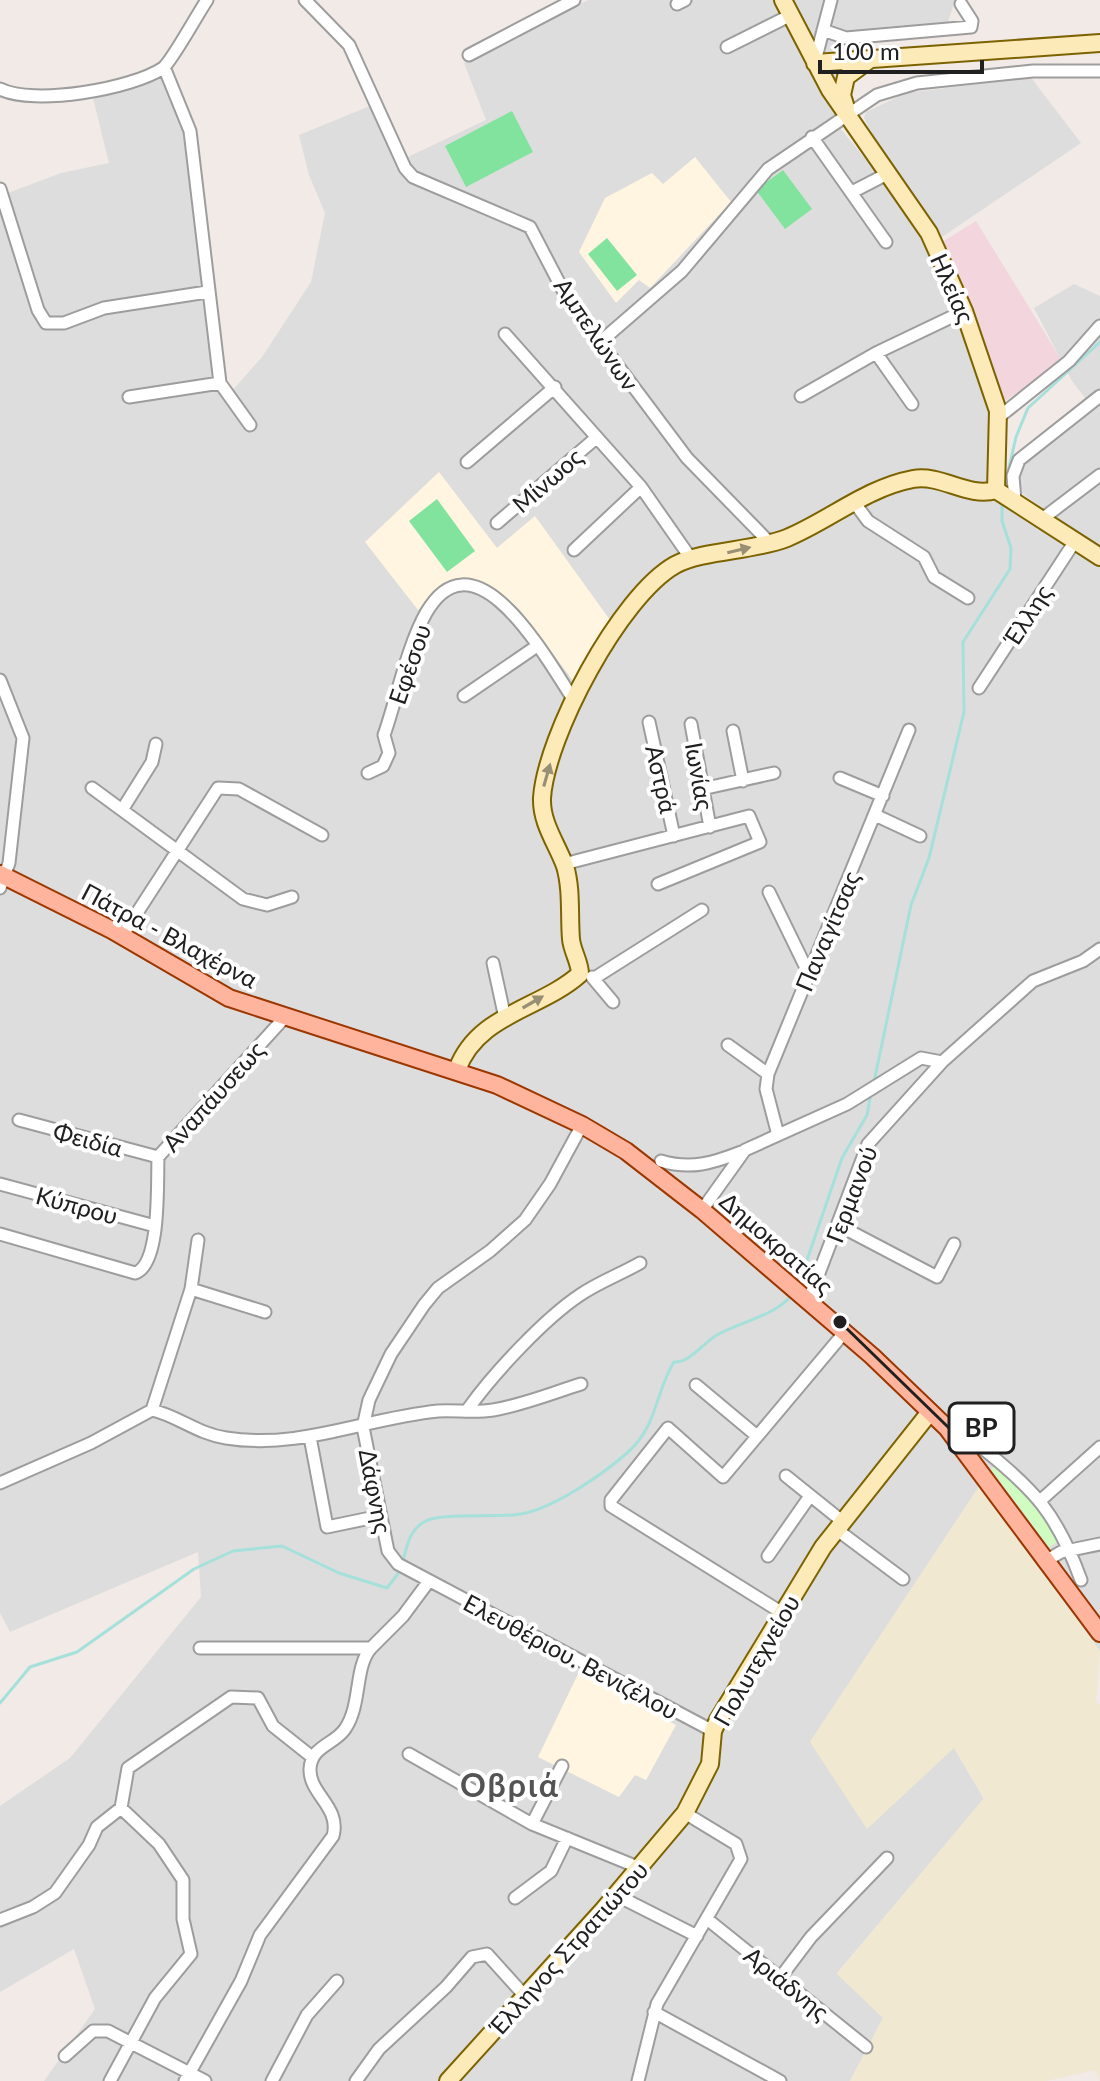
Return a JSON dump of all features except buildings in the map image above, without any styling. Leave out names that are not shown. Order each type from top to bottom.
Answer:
[{"type":"main road","name":"Πάτρα - Βλαχέρνα","points":[[2,879],[122,936],[229,998],[457,1070]]},
{"type":"main road","name":"Δημοκρατίας","points":[[457,1070],[535,1101],[626,1151],[702,1210],[844,1333],[930,1412],[963,1447],[1044,1562],[1100,1633]]},
{"type":"street","points":[[0,89],[27,95],[66,95],[137,78],[164,67],[207,0]]},
{"type":"street","name":"Αμπελώνων","points":[[305,0],[349,45],[405,168],[413,177],[530,227],[567,298],[599,343],[687,458],[770,543]]},
{"type":"street","points":[[469,55],[574,0]]},
{"type":"street","points":[[831,0],[815,63],[1100,43]]},
{"type":"street","points":[[823,30],[846,38],[971,27],[972,21],[961,4]]},
{"type":"street","points":[[727,47],[787,8]]},
{"type":"street","name":"Ηλείας","points":[[787,8],[815,63],[847,114],[929,233],[964,311],[993,388],[999,417],[1004,495]]},
{"type":"street","points":[[847,114],[842,95],[846,77],[876,57]]},
{"type":"street","points":[[164,67],[190,131],[220,383],[250,425]]},
{"type":"street","points":[[599,343],[682,271],[768,169],[812,137],[886,91],[917,83],[1033,71],[1100,71]]},
{"type":"street","points":[[812,137],[886,242]]},
{"type":"street","points":[[852,192],[887,174]]},
{"type":"street","points":[[0,189],[38,310],[46,323],[64,323],[104,308],[207,292]]},
{"type":"street","points":[[801,396],[876,353],[964,311]]},
{"type":"street","points":[[999,417],[1069,361],[1100,326]]},
{"type":"street","points":[[505,334],[641,487],[692,560]]},
{"type":"street","points":[[876,353],[912,404]]},
{"type":"street","points":[[129,397],[220,383]]},
{"type":"street","points":[[467,462],[555,387]]},
{"type":"street","points":[[1004,495],[1019,460],[1100,396]]},
{"type":"street","name":"Μίνωος","points":[[497,523],[596,438]]},
{"type":"street","points":[[1042,519],[1100,475]]},
{"type":"street","points":[[613,1002],[588,976],[571,941],[571,903],[564,864],[545,819],[542,797],[551,761],[592,664],[626,612],[676,565],[770,543],[804,530],[889,486],[921,478],[982,493],[1004,495],[1100,557]]},
{"type":"street","points":[[574,550],[641,487]]},
{"type":"street","points":[[854,502],[873,525],[924,557],[934,577],[968,598]]},
{"type":"street","name":"Έλλης","points":[[979,688],[1075,541]]},
{"type":"street","name":"Εφέσου","points":[[368,773],[383,766],[389,753],[384,735],[426,613],[443,595],[468,585],[484,589],[506,606],[575,702]]},
{"type":"street","points":[[464,696],[537,646]]},
{"type":"street","points":[[0,680],[23,738],[2,879]]},
{"type":"street","name":"Αστρά","points":[[649,722],[674,836]]},
{"type":"street","name":"Ιωνίας","points":[[691,724],[710,827]]},
{"type":"street","name":"Παναγίτσας","points":[[778,1135],[766,1089],[768,1074],[909,730]]},
{"type":"street","points":[[733,731],[743,781]]},
{"type":"street","points":[[122,810],[152,762],[156,744]]},
{"type":"street","points":[[702,789],[774,773]]},
{"type":"street","points":[[840,778],[883,796]]},
{"type":"street","points":[[122,936],[214,791],[224,786],[239,789],[322,835]]},
{"type":"street","points":[[92,788],[243,899],[267,905],[292,897]]},
{"type":"street","points":[[875,815],[920,836]]},
{"type":"street","points":[[564,864],[749,816],[760,842],[658,884]]},
{"type":"street","points":[[769,892],[809,974]]},
{"type":"street","points":[[457,1070],[467,1046],[505,1018],[588,976],[702,910]]},
{"type":"street","name":"Γερμανού","points":[[805,1299],[871,1139],[942,1062],[1033,981],[1083,961],[1100,949]]},
{"type":"street","points":[[493,963],[505,1018]]},
{"type":"street","name":"Αναπάυσεως","points":[[0,1234],[135,1273],[145,1270],[150,1263],[155,1226],[158,1157],[285,1017]]},
{"type":"street","points":[[728,1045],[768,1074]]},
{"type":"street","points":[[661,1161],[679,1166],[703,1165],[745,1150],[866,1093],[921,1058],[942,1062]]},
{"type":"street","name":"Φειδία","points":[[19,1120],[158,1157]]},
{"type":"street","points":[[363,1427],[364,1412],[383,1369],[424,1305],[438,1288],[490,1251],[525,1220],[550,1184],[582,1125]]},
{"type":"street","points":[[702,1210],[745,1150]]},
{"type":"street","name":"Κύπρου","points":[[0,1184],[155,1226]]},
{"type":"street","points":[[838,1225],[937,1277],[954,1244]]},
{"type":"street","points":[[152,1410],[191,1289],[198,1240]]},
{"type":"street","points":[[468,1409],[490,1380],[560,1311],[582,1293],[640,1263]]},
{"type":"street","points":[[191,1289],[265,1312]]},
{"type":"street","points":[[784,1614],[611,1506],[613,1495],[668,1428],[723,1477],[844,1333]]},
{"type":"street","points":[[0,1483],[91,1443],[152,1410],[170,1414],[195,1429],[223,1438],[256,1441],[310,1437],[437,1411],[496,1410],[581,1384]]},
{"type":"street","points":[[696,1385],[757,1436]]},
{"type":"street","name":"Πολυτεχνείου","points":[[685,1813],[710,1764],[713,1731],[784,1614],[839,1525],[930,1412]]},
{"type":"street","name":"Δάφνης","points":[[363,1427],[388,1551],[398,1564],[429,1581]]},
{"type":"street","points":[[310,1437],[327,1527],[380,1516]]},
{"type":"street","points":[[963,1447],[981,1447],[1041,1500],[1054,1517],[1081,1580]]},
{"type":"street","points":[[1041,1500],[1100,1447]]},
{"type":"street","points":[[786,1476],[903,1579]]},
{"type":"street","points":[[768,1556],[810,1496]]},
{"type":"street","points":[[1044,1562],[1070,1550],[1100,1544]]},
{"type":"street","points":[[188,2077],[241,1981],[260,1935],[333,1836],[335,1824],[331,1813],[311,1782],[312,1757],[348,1724],[360,1688],[364,1656],[411,1607],[429,1581]]},
{"type":"street","name":"Ελευθέριου. Βενιζέλου","points":[[429,1581],[713,1731]]},
{"type":"street","points":[[200,1648],[371,1648]]},
{"type":"street","points":[[0,1920],[33,1907],[55,1893],[89,1845],[97,1827],[121,1808],[128,1768],[231,1697],[258,1698],[273,1726],[312,1757]]},
{"type":"street","points":[[409,1754],[532,1824],[640,1868]]},
{"type":"street","points":[[532,1824],[562,1766]]},
{"type":"street","points":[[110,2081],[155,1998],[189,1960],[191,1950],[183,1919],[183,1880],[159,1844],[121,1808]]},
{"type":"street","points":[[638,2081],[654,2012],[737,1871],[741,1853],[733,1842],[685,1813]]},
{"type":"street","name":"Έλληνος Στρατιώτου","points":[[448,2081],[640,1868],[685,1813]]},
{"type":"street","points":[[515,1898],[551,1871],[567,1838]]},
{"type":"street","points":[[780,1978],[811,1937],[887,1858]]},
{"type":"street","points":[[616,1895],[697,1936]]},
{"type":"street","name":"Αριάδνης","points":[[707,1919],[866,2047]]},
{"type":"street","points":[[356,2081],[379,2049],[446,1987],[472,1957],[487,1954],[524,1995]]},
{"type":"street","points":[[272,2081],[307,2015],[337,1981]]},
{"type":"street","points":[[654,2012],[780,2081]]},
{"type":"street","points":[[65,2056],[96,2030],[111,2032],[188,2077],[205,2081]]},
{"type":"shaded area","points":[[588,0],[955,0],[946,28],[859,34],[839,127],[882,179],[928,243],[956,304],[990,409],[989,497],[1100,567],[1100,1651],[980,1485],[810,1742],[954,1748],[984,1799],[837,1973],[883,2018],[850,2081],[44,2081],[95,2009],[74,1949],[0,1992],[0,1806],[70,1758],[201,1597],[198,1552],[10,1632],[0,1613],[0,196],[61,173],[109,163],[92,94],[158,72],[181,115],[215,380],[225,399],[262,357],[311,282],[325,213],[309,175],[299,135],[370,106],[397,162],[486,120],[464,63]]},
{"type":"shaded area","points":[[1032,79],[1081,143],[942,237],[877,143],[864,118],[866,112],[906,93]]},
{"type":"shaded area","points":[[695,157],[731,202],[650,288],[639,280],[616,303],[579,252],[605,198],[652,173],[663,184]]},
{"type":"shaded area","points":[[976,221],[1062,361],[1005,401],[975,319],[939,244]]},
{"type":"shaded area","points":[[1074,284],[1100,296],[1100,549],[1020,492],[1020,466],[1092,407],[1072,381],[1034,308]]},
{"type":"shaded area","points":[[439,472],[497,548],[535,516],[610,620],[574,682],[520,610],[496,589],[479,580],[460,579],[418,610],[365,542]]},
{"type":"shaded area","points":[[980,1485],[1100,1651],[1096,1701],[1100,1705],[1100,2081],[1095,2070],[1046,2081],[850,2081],[883,2018],[837,1974],[984,1798],[954,1748],[867,1829],[810,1742]]},
{"type":"shaded area","points":[[579,1672],[676,1725],[646,1780],[635,1775],[619,1797],[538,1757]]},
{"type":"green space","points":[[512,111],[533,152],[466,187],[445,146]]},
{"type":"green space","points":[[783,170],[812,209],[785,229],[756,190]]},
{"type":"green space","points":[[607,238],[637,275],[617,291],[588,254]]},
{"type":"green space","points":[[437,499],[475,551],[447,572],[409,521]]},
{"type":"green space","points":[[994,1466],[1028,1496],[1059,1541],[1049,1547],[991,1469]]},
{"type":"waterway","points":[[1004,489],[1016,437],[1028,408],[1100,342]]},
{"type":"waterway","points":[[874,1082],[911,905],[929,858],[964,712],[963,642],[1010,569],[1011,548],[1002,521],[1002,501]]},
{"type":"waterway","points":[[798,1286],[842,1158],[867,1115],[871,1093]]},
{"type":"waterway","points":[[402,1564],[411,1535],[424,1522],[442,1517],[511,1515],[534,1511],[591,1480],[617,1462],[645,1432],[674,1362],[691,1356],[717,1335],[776,1309],[791,1296]]},
{"type":"waterway","points":[[0,1703],[30,1667],[77,1652],[194,1569],[233,1551],[282,1546],[339,1573],[387,1588],[400,1571]]},
{"type":"place","name":"BP","points":[[840,1322]]},
{"type":"district","name":"Οβριά","points":[[510,1784]]}]
